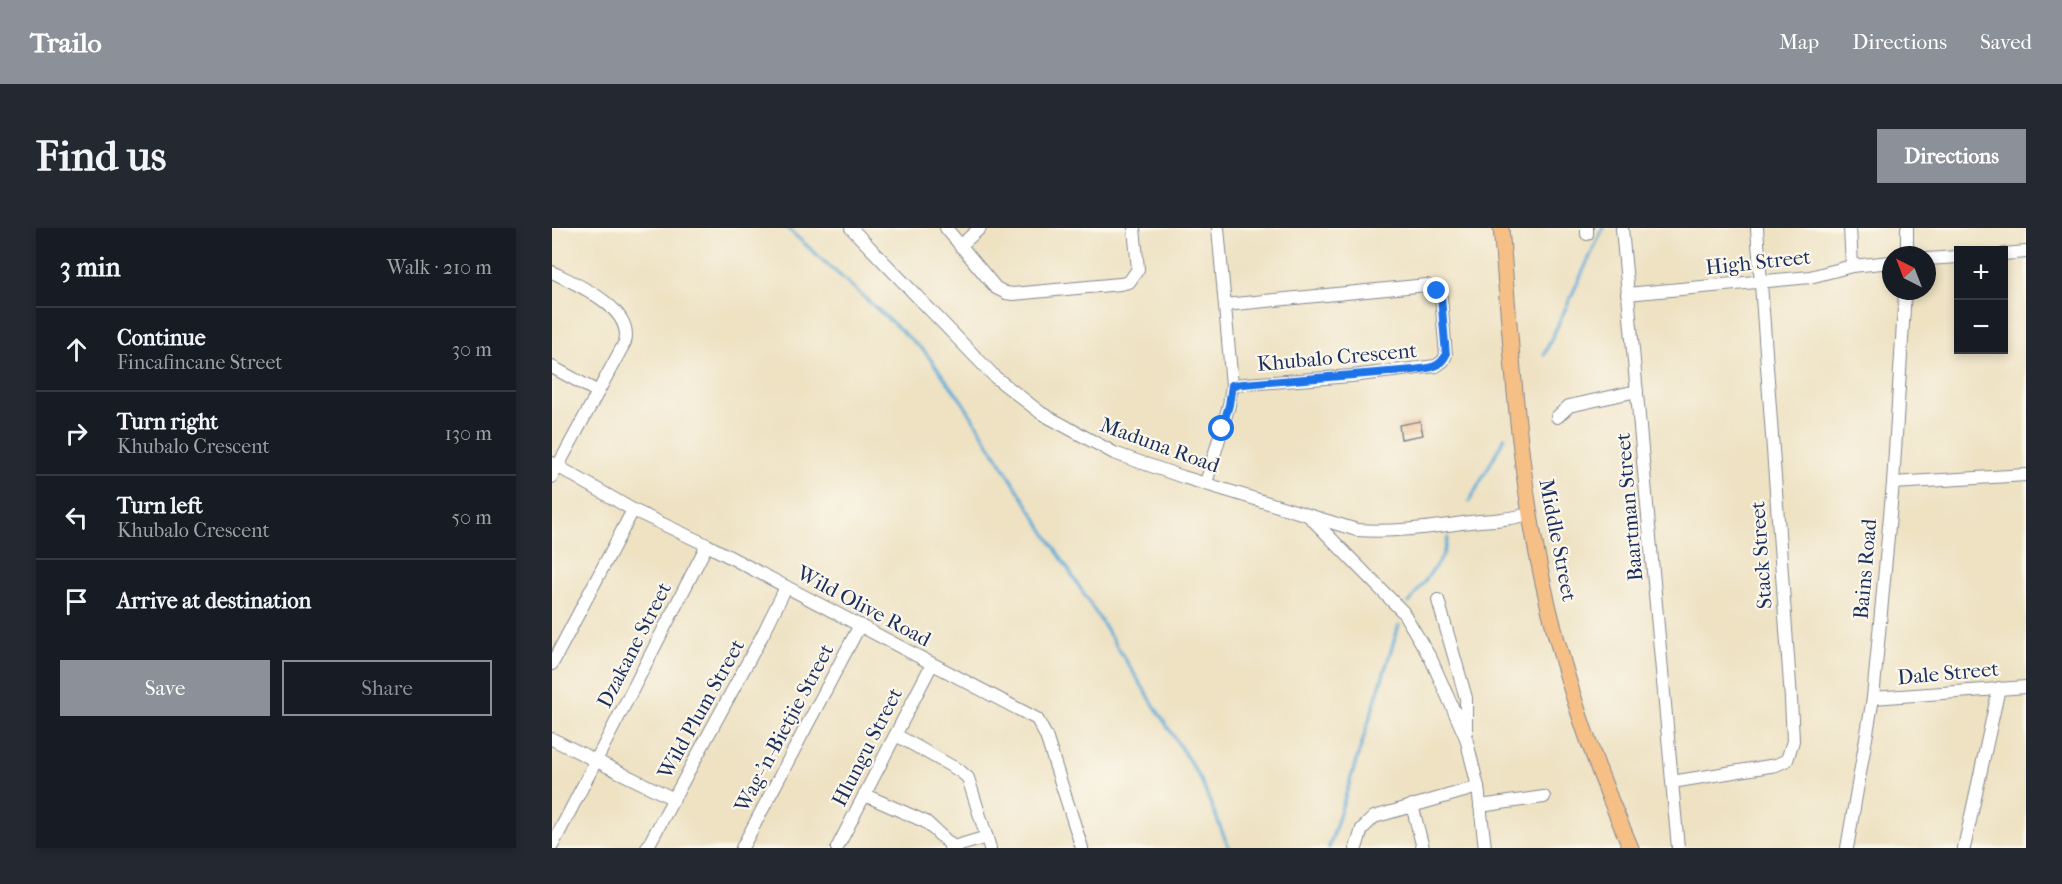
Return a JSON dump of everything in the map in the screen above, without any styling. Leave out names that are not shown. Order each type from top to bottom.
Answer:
[{"type":"main road","name":"Middle Street","points":[[1501,228],[1520,435],[1537,553],[1565,669],[1607,795],[1631,848]]},
{"type":"street","name":"Maduna Road","points":[[852,228],[995,377],[1064,428],[1114,453],[1357,530],[1374,531],[1520,517],[1531,513]]},
{"type":"street","points":[[946,228],[996,288],[1006,293],[1129,282],[1138,269],[1134,228]]},
{"type":"street","points":[[960,246],[980,228]]},
{"type":"street","points":[[1206,483],[1229,405],[1232,385],[1218,228]]},
{"type":"street","name":"Baartman Street","points":[[1622,228],[1678,848]]},
{"type":"street","name":"Stack Street","points":[[1672,782],[1776,765],[1787,760],[1792,747],[1791,699],[1757,228]]},
{"type":"street","points":[[1850,228],[1852,266]]},
{"type":"street","points":[[1907,228],[1907,246]]},
{"type":"street","points":[[2008,254],[2026,252]]},
{"type":"street","points":[[1936,258],[1954,257]]},
{"type":"street","name":"High Street","points":[[1627,294],[1810,278],[1852,266],[1882,263]]},
{"type":"street","points":[[552,272],[604,300],[621,320],[626,331],[625,342],[554,469]]},
{"type":"street","name":"Khubalo Crescent","points":[[1225,304],[1427,285],[1441,297],[1446,355],[1443,361],[1436,366],[1351,376],[1232,385]]},
{"type":"street","name":"Bains Road","points":[[1847,848],[1873,698],[1893,483],[1904,300]]},
{"type":"street","points":[[552,367],[598,392]]},
{"type":"street","points":[[1557,417],[1563,410],[1579,403],[1637,391]]},
{"type":"street","name":"Wild Olive Road","points":[[554,469],[706,545],[1039,720],[1082,848]]},
{"type":"street","points":[[1893,483],[2026,474]]},
{"type":"street","points":[[552,664],[633,510]]},
{"type":"street","points":[[1308,515],[1403,612],[1431,658],[1466,738],[1478,787],[1485,848]]},
{"type":"street","name":"Dzakane Street","points":[[553,839],[596,762],[706,545]]},
{"type":"street","name":"Wild Plum Street","points":[[647,848],[764,634],[786,587]]},
{"type":"street","points":[[1438,600],[1466,698],[1466,738]]},
{"type":"street","name":"Wag-'n-Bietjie Street","points":[[742,848],[860,626]]},
{"type":"street","name":"Hlungu Street","points":[[837,848],[932,664]]},
{"type":"street","name":"Dale Street","points":[[1873,698],[2026,687]]},
{"type":"street","points":[[1964,848],[1999,688]]},
{"type":"street","points":[[865,795],[926,822],[951,847],[989,842],[968,778],[896,735]]},
{"type":"street","points":[[552,738],[674,800]]},
{"type":"street","points":[[1356,848],[1362,829],[1369,820],[1384,812],[1478,787]]},
{"type":"street","points":[[1480,806],[1545,797]]},
{"type":"street","points":[[1412,805],[1423,848]]},
{"type":"building","points":[[1420,421],[1423,435],[1401,439],[1399,425]]},
{"type":"waterway","points":[[787,228],[925,352],[962,401],[1200,778],[1229,848]]},
{"type":"waterway","points":[[1544,355],[1603,228]]},
{"type":"waterway","points":[[1469,502],[1505,437]]},
{"type":"waterway","points":[[1409,603],[1442,557],[1448,538]]},
{"type":"waterway","points":[[1329,848],[1399,625]]},
{"type":"route","points":[[1222,429],[1232,395],[1232,385],[1413,370],[1436,366],[1446,355],[1441,297],[1437,291]]}]
